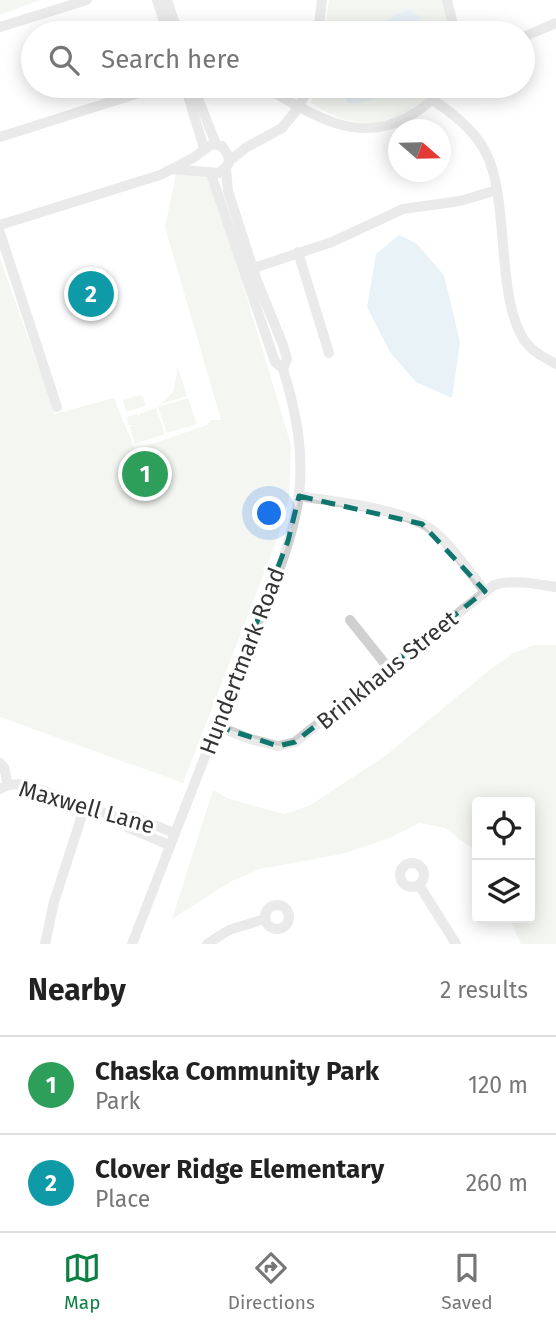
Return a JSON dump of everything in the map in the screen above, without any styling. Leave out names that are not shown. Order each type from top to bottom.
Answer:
[{"type":"street","points":[[0,27],[87,0]]},
{"type":"street","points":[[158,0],[164,21]]},
{"type":"street","points":[[167,0],[174,21]]},
{"type":"street","points":[[319,21],[322,0]]},
{"type":"street","points":[[447,0],[452,21]]},
{"type":"street","points":[[535,32],[556,23]]},
{"type":"street","points":[[0,137],[123,98]]},
{"type":"street","points":[[188,98],[202,150],[199,162],[208,172],[249,269]]},
{"type":"street","points":[[198,98],[219,145],[228,152],[228,191],[249,269]]},
{"type":"street","points":[[284,98],[321,119],[342,127],[359,129],[396,123],[433,100],[481,143],[487,153],[497,190],[510,297],[517,324],[528,345],[556,364]]},
{"type":"street","points":[[172,169],[219,173],[247,147],[282,128],[303,98]]},
{"type":"street","points":[[0,225],[160,175],[202,150],[219,145],[247,147]]},
{"type":"street","points":[[249,269],[345,237],[402,209],[460,201],[497,190]]},
{"type":"street","points":[[0,233],[57,407]]},
{"type":"street","points":[[298,252],[329,353]]},
{"type":"street","name":"Hundertmark Road","points":[[132,944],[288,541],[299,496],[299,436],[295,411],[283,369],[275,362],[249,269]]},
{"type":"street","points":[[299,496],[394,514],[422,524],[442,539],[485,591]]},
{"type":"street","name":"Brinkhaus Street","points":[[217,726],[278,747],[295,742],[390,670],[485,591],[505,582],[556,587]]},
{"type":"street","points":[[350,620],[390,670]]},
{"type":"street","points":[[0,763],[4,767],[4,787]]},
{"type":"street","name":"Maxwell Lane","points":[[4,787],[23,785],[119,818],[133,816],[174,833]]},
{"type":"street","points":[[45,944],[54,902],[85,806]]},
{"type":"street","points":[[119,818],[129,828],[169,845]]},
{"type":"street","points":[[419,885],[456,944]]},
{"type":"street","points":[[208,944],[229,930],[265,919]]},
{"type":"highlighted area","points":[[299,496],[422,524],[485,591],[295,742],[278,746],[217,726],[288,541]]},
{"type":"shaded area","points":[[0,0],[40,0],[0,15]]},
{"type":"shaded area","points":[[329,0],[445,0],[449,21],[326,21]]},
{"type":"shaded area","points":[[313,98],[425,98],[398,116],[376,122],[352,121],[330,114],[311,103]]},
{"type":"shaded area","points":[[177,169],[211,178],[291,445],[289,497],[278,537],[183,783],[0,717],[0,258],[55,414],[114,398],[135,450],[207,425],[211,420],[221,420],[165,227]]},
{"type":"shaded area","points":[[178,368],[187,396],[161,404],[173,392]]},
{"type":"shaded area","points":[[140,395],[146,406],[126,412],[123,400]]},
{"type":"shaded area","points":[[188,398],[197,424],[167,433],[158,407]]},
{"type":"shaded area","points":[[156,408],[165,434],[135,444],[130,427],[133,425],[129,425],[126,417],[137,414],[139,417],[139,414]]},
{"type":"shaded area","points":[[534,645],[556,645],[556,944],[521,944],[511,923],[535,923],[535,797],[472,797],[472,849],[445,828],[419,823],[390,838],[342,854],[260,869],[232,881],[172,919],[213,790],[229,799],[284,814],[309,806],[385,756],[514,653]]},
{"type":"water","points":[[410,10],[420,17],[420,21],[387,21],[399,13]]},
{"type":"water","points":[[345,98],[374,98],[360,103],[347,103]]},
{"type":"water","points":[[399,235],[416,243],[444,275],[460,342],[452,398],[416,382],[390,352],[367,307],[376,254]]},
{"type":"place","name":"Clover Ridge Elementary","points":[[91,294]]},
{"type":"place","name":"Chaska Community Park","points":[[145,474]]}]
